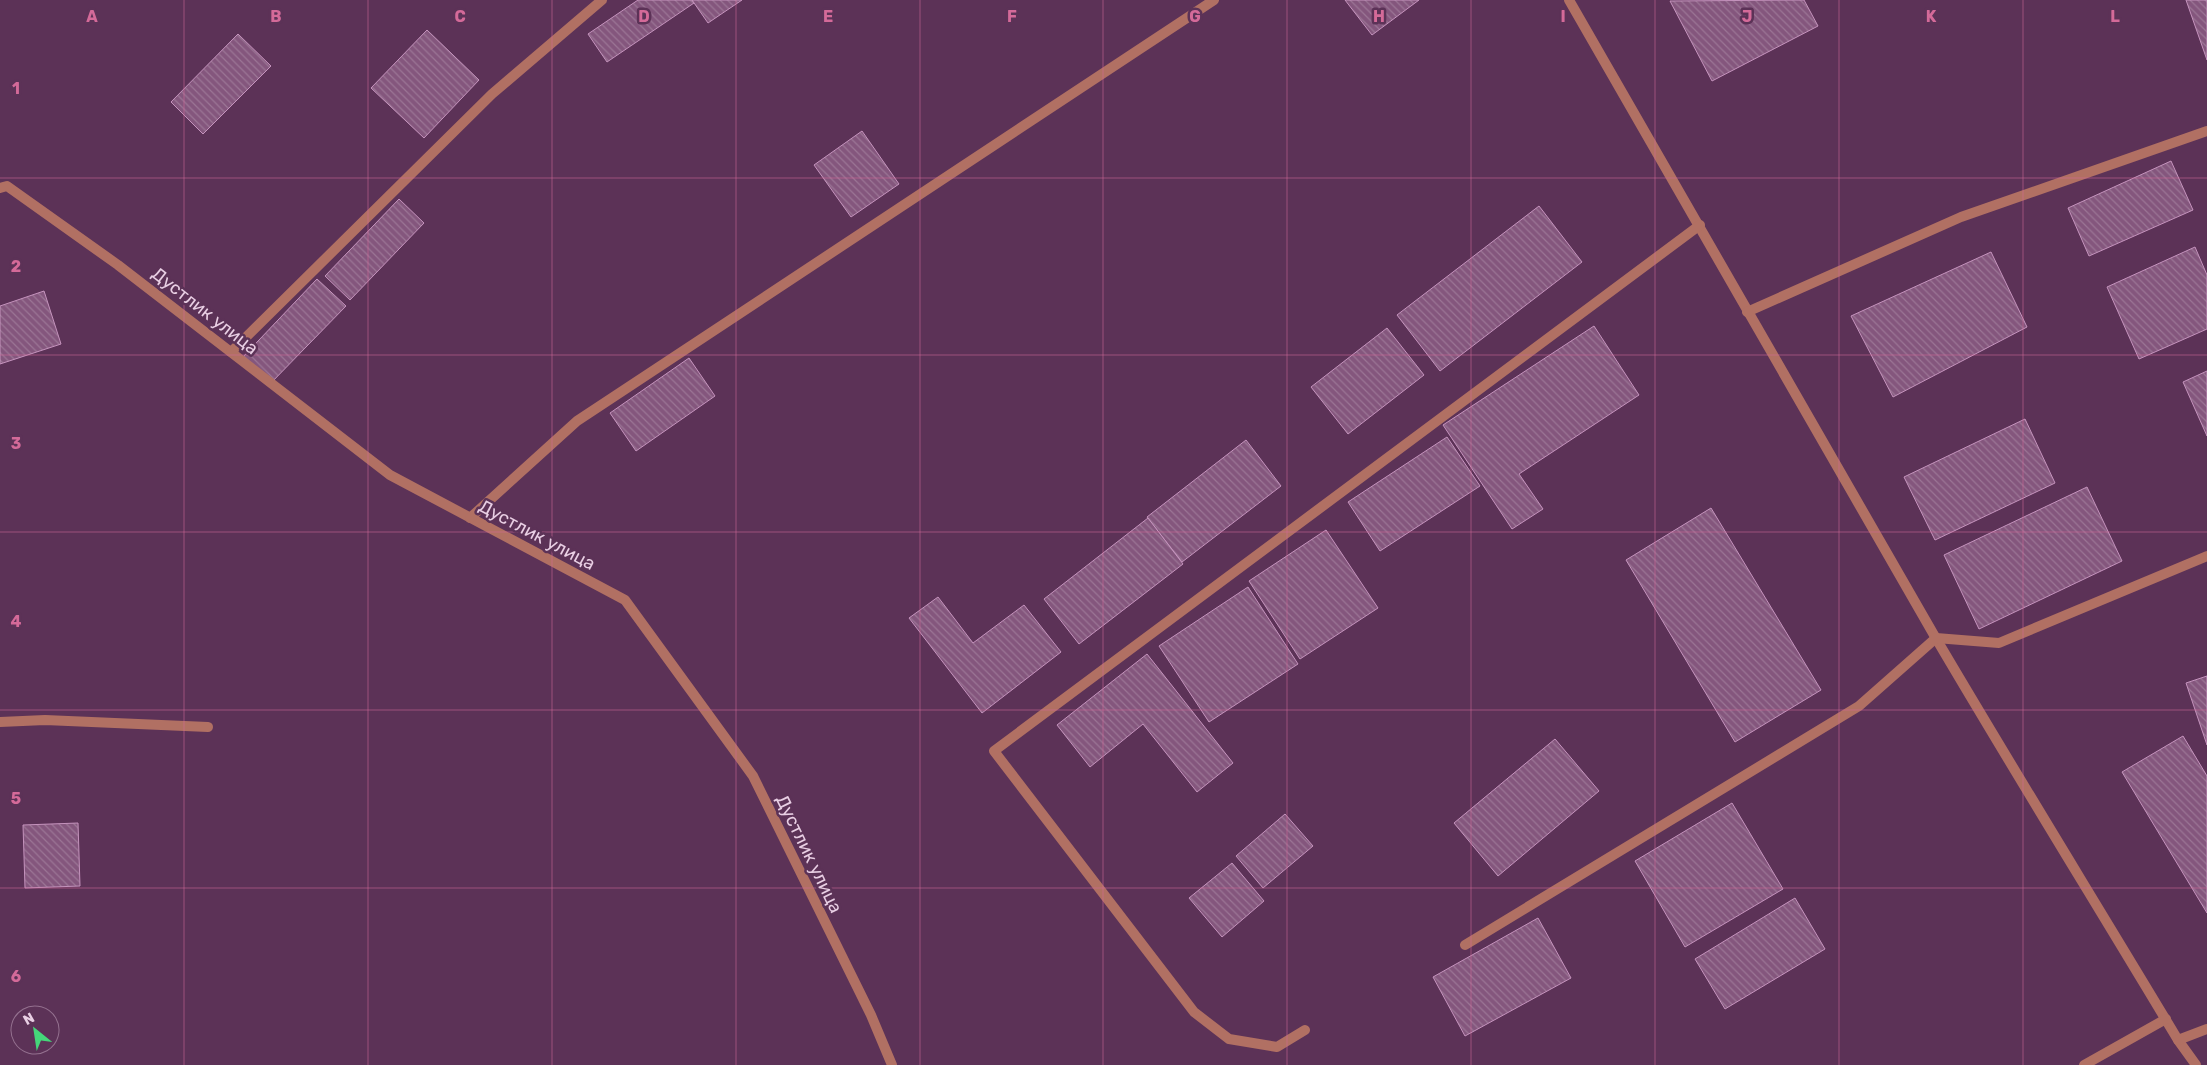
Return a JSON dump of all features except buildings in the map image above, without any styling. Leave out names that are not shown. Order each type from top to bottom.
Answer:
[{"type":"street","points":[[231,352],[492,94],[602,0]]},
{"type":"street","points":[[470,518],[577,421],[1214,0]]},
{"type":"street","points":[[1569,0],[1936,638],[2178,1040],[2196,1065]]},
{"type":"street","points":[[1747,312],[1961,217],[2207,131]]},
{"type":"street","name":"Дустлик улица","points":[[0,188],[7,186],[118,265],[390,475],[624,600],[753,776],[871,1015],[892,1065]]},
{"type":"street","points":[[1305,1030],[1277,1046],[1229,1039],[1194,1012],[994,751],[1700,225]]},
{"type":"street","points":[[1465,945],[1859,706],[1936,638],[1999,643],[2207,556]]},
{"type":"street","points":[[0,722],[46,720],[208,728]]},
{"type":"street","points":[[2084,1065],[2166,1019]]},
{"type":"street","points":[[2178,1040],[2207,1030]]}]
